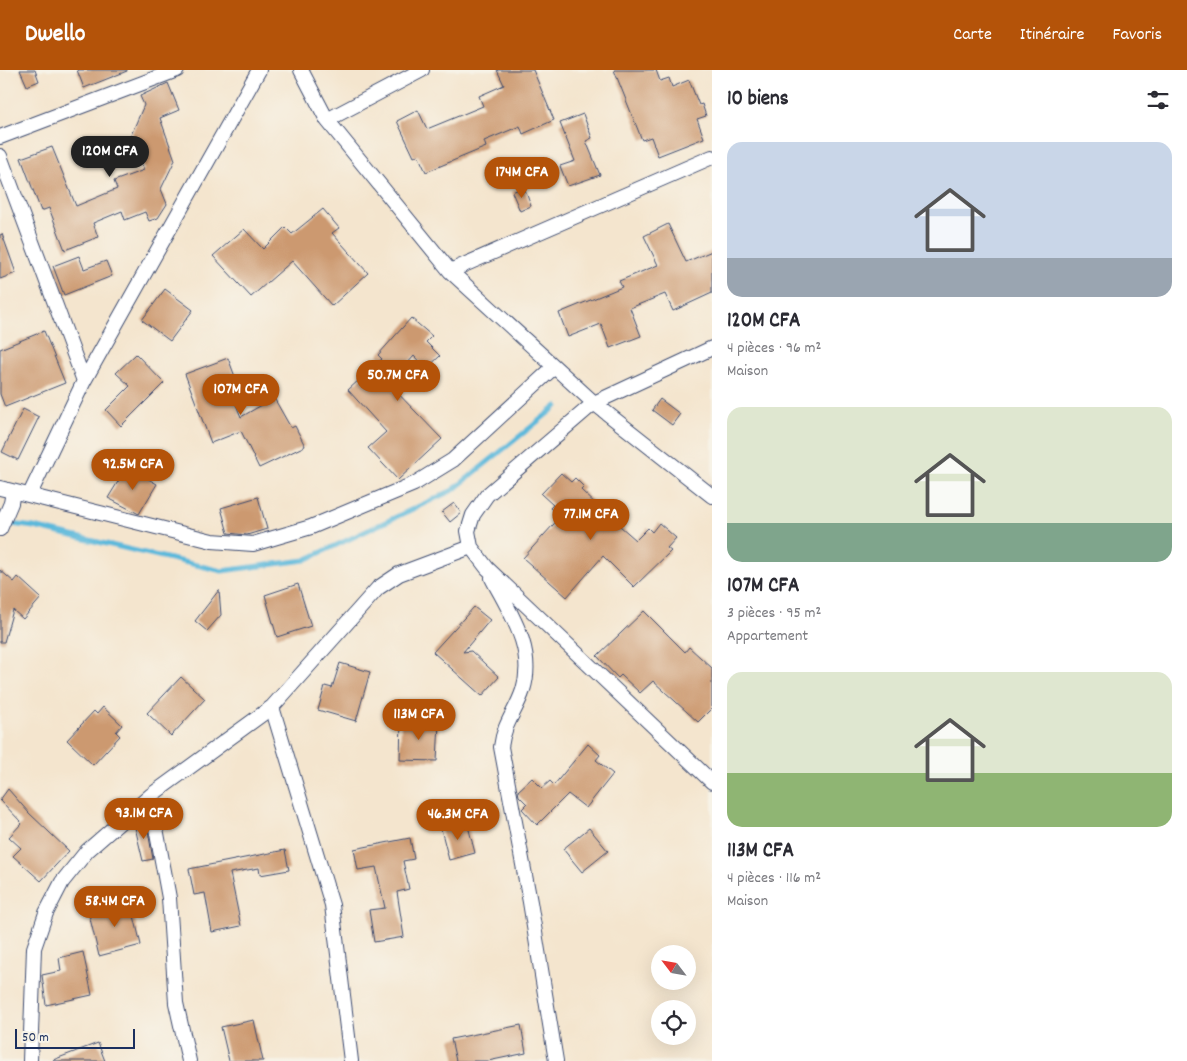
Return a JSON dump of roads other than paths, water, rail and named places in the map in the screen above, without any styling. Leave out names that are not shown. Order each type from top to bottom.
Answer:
[{"type":"street","points":[[0,137],[177,70]]},
{"type":"street","points":[[30,494],[84,381],[259,70]]},
{"type":"street","points":[[301,70],[327,120],[450,271],[594,403],[712,496]]},
{"type":"street","points":[[327,120],[422,70]]},
{"type":"street","points":[[0,156],[84,381]]},
{"type":"street","points":[[450,271],[712,157]]},
{"type":"street","points":[[712,348],[594,403],[488,495],[472,515],[468,531],[471,547],[487,568],[712,782]]},
{"type":"street","points":[[0,530],[8,494],[30,494],[212,541],[253,544],[311,527],[414,484],[453,460],[554,367]]},
{"type":"street","points":[[30,1061],[34,948],[46,913],[62,882],[87,851],[150,796],[272,707],[378,588],[398,574],[471,547]]},
{"type":"street","points":[[487,568],[524,642],[527,666],[523,690],[503,730],[501,748],[530,902],[556,1061]]},
{"type":"street","points":[[272,707],[332,905],[351,1061]]},
{"type":"street","points":[[150,796],[169,898],[176,1003],[189,1061]]},
{"type":"waterway","points":[[4,523],[34,527],[222,571],[305,560],[453,490],[557,406]]}]
